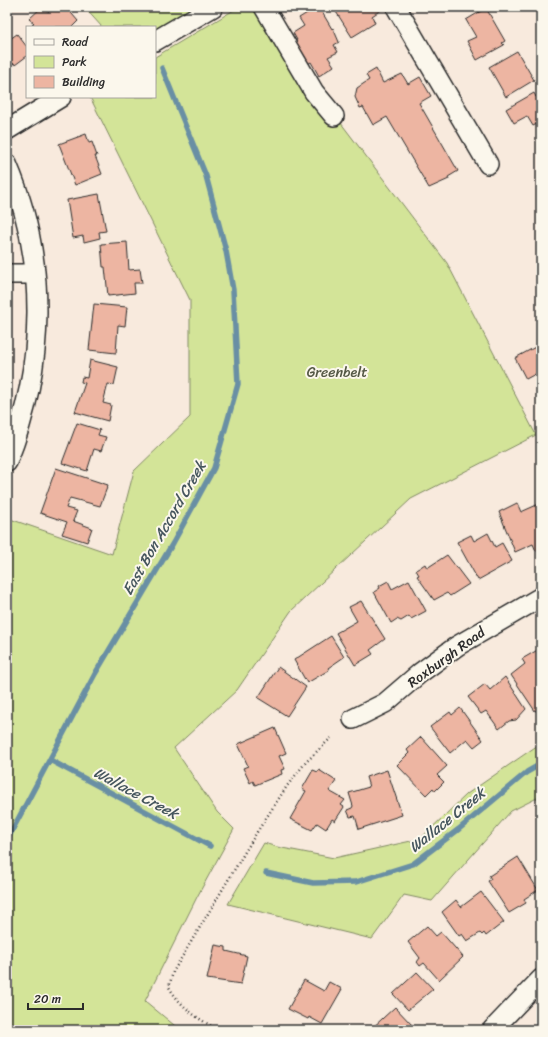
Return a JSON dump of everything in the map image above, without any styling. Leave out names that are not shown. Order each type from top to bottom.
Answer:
[{"type":"street","points":[[156,40],[213,7]]},
{"type":"street","points":[[264,7],[314,92],[334,116]]},
{"type":"street","points":[[396,7],[488,164]]},
{"type":"street","points":[[7,130],[59,98]]},
{"type":"street","points":[[7,164],[15,182],[31,239],[38,306],[34,371],[24,415],[7,462]]},
{"type":"street","points":[[7,274],[34,274]]},
{"type":"street","name":"Roxburgh Road","points":[[353,719],[385,704],[420,673],[457,646],[541,597]]},
{"type":"street","points":[[492,1030],[541,979]]},
{"type":"path","points":[[218,1029],[191,1013],[177,1000],[169,987],[173,972],[257,832],[287,786],[306,762],[331,738]]},
{"type":"green space","points":[[84,7],[192,7],[156,29],[156,26],[101,26]]},
{"type":"green space","name":"Greenbelt","points":[[239,7],[253,7],[447,263],[536,435],[411,499],[291,611],[237,690],[174,748],[217,812],[234,829],[197,897],[145,1001],[180,1030],[7,1030],[7,518],[112,554],[134,471],[190,417],[190,300],[90,98],[156,98],[156,56]]},
{"type":"green space","points":[[541,743],[541,796],[511,811],[432,901],[404,895],[372,939],[228,904],[264,843],[334,858],[420,839],[467,794]]},
{"type":"building","points":[[42,7],[48,12],[54,7],[66,7],[78,21],[73,26],[33,26],[32,25],[34,23],[29,19]]},
{"type":"building","points":[[319,7],[332,29],[333,28],[339,42],[334,45],[338,52],[328,57],[334,66],[319,76],[311,62],[306,65],[292,42],[297,40],[293,33],[304,26],[299,18]]},
{"type":"building","points":[[333,7],[384,8],[372,16],[375,23],[352,37]]},
{"type":"building","points":[[486,8],[505,41],[502,43],[504,45],[477,60],[467,41],[476,37],[466,20]]},
{"type":"building","points":[[17,34],[26,46],[26,57],[15,65],[14,63],[7,68],[7,41]]},
{"type":"building","points":[[517,51],[534,80],[506,97],[489,67]]},
{"type":"building","points":[[376,69],[383,83],[402,74],[408,84],[420,77],[431,96],[419,103],[458,171],[448,177],[449,179],[429,188],[387,117],[373,125],[363,107],[360,108],[355,97],[357,88],[369,80],[366,75]]},
{"type":"building","points":[[534,93],[536,97],[541,94],[541,122],[533,126],[527,116],[514,123],[506,109]]},
{"type":"building","points":[[86,134],[89,143],[92,142],[97,156],[95,156],[102,174],[75,185],[59,144]]},
{"type":"building","points":[[99,194],[106,231],[99,232],[100,238],[84,242],[83,236],[73,238],[67,200]]},
{"type":"building","points":[[127,242],[129,270],[140,269],[142,283],[134,283],[135,293],[108,296],[101,244]]},
{"type":"building","points":[[94,304],[127,307],[125,326],[118,325],[116,353],[89,350]]},
{"type":"building","points":[[541,344],[541,371],[526,379],[515,358]]},
{"type":"building","points":[[90,360],[118,367],[114,385],[108,384],[103,403],[111,405],[108,421],[75,412],[85,383],[81,382],[82,377],[87,378]]},
{"type":"building","points":[[77,423],[100,430],[98,435],[106,437],[101,451],[94,449],[87,471],[62,463]]},
{"type":"building","points":[[56,468],[108,485],[100,506],[70,498],[66,508],[77,511],[73,521],[92,528],[87,542],[62,534],[67,522],[40,513]]},
{"type":"building","points":[[517,503],[521,512],[539,504],[541,509],[541,549],[536,551],[533,544],[515,552],[499,512]]},
{"type":"building","points":[[488,533],[495,547],[502,543],[512,561],[478,580],[457,542],[471,535],[474,541]]},
{"type":"building","points":[[447,555],[469,584],[450,596],[447,593],[434,600],[417,576],[419,575],[416,570],[425,564],[427,568]]},
{"type":"building","points":[[409,580],[426,611],[411,619],[409,616],[401,621],[397,619],[391,623],[374,592],[380,588],[379,586],[388,581],[392,589]]},
{"type":"building","points":[[361,601],[385,639],[370,650],[373,654],[355,665],[336,633],[357,621],[349,607]]},
{"type":"building","points":[[331,636],[344,657],[328,668],[329,670],[307,683],[294,660]]},
{"type":"building","points":[[541,648],[541,709],[535,711],[511,675],[525,664],[522,659]]},
{"type":"building","points":[[278,667],[306,687],[287,716],[258,698]]},
{"type":"building","points":[[505,677],[526,709],[516,720],[509,721],[499,729],[486,711],[481,714],[468,697],[485,684],[490,690]]},
{"type":"building","points":[[460,708],[483,740],[474,747],[467,739],[450,753],[430,727],[450,712],[452,715]]},
{"type":"building","points":[[275,728],[286,753],[279,756],[285,769],[281,770],[282,774],[255,785],[253,781],[250,783],[243,768],[248,766],[238,744]]},
{"type":"building","points":[[421,737],[447,766],[437,775],[444,782],[435,791],[433,788],[426,795],[397,765],[409,753],[407,750]]},
{"type":"building","points":[[313,770],[318,772],[319,770],[336,781],[329,791],[345,800],[341,805],[344,807],[335,821],[332,819],[326,829],[317,823],[312,830],[290,819],[306,791],[302,789]]},
{"type":"building","points":[[387,770],[402,815],[359,829],[355,816],[350,817],[347,810],[353,806],[349,793],[369,787],[366,777]]},
{"type":"building","points":[[518,857],[538,890],[524,899],[526,903],[509,913],[488,881],[491,879],[489,876]]},
{"type":"building","points":[[481,892],[504,922],[486,936],[484,933],[482,935],[480,933],[467,941],[462,934],[459,936],[442,912],[456,900],[461,907]]},
{"type":"building","points":[[427,926],[436,936],[441,932],[463,957],[439,980],[424,963],[420,966],[417,962],[420,958],[408,942]]},
{"type":"building","points":[[215,945],[226,947],[226,951],[247,956],[241,984],[207,979]]},
{"type":"building","points":[[417,972],[433,989],[408,1010],[393,994]]},
{"type":"building","points":[[304,980],[324,991],[329,982],[342,989],[322,1024],[288,1009]]},
{"type":"building","points":[[395,1007],[413,1026],[408,1030],[370,1030]]},
{"type":"waterway","name":"East Bon Accord Creek","points":[[7,840],[95,674],[173,543],[214,468],[238,384],[233,290],[226,251],[206,176],[162,68]]},
{"type":"waterway","name":"Wallace Creek","points":[[50,760],[210,846]]},
{"type":"waterway","name":"Wallace Creek","points":[[266,873],[313,883],[356,882],[413,864],[459,829],[527,772],[541,764]]}]
